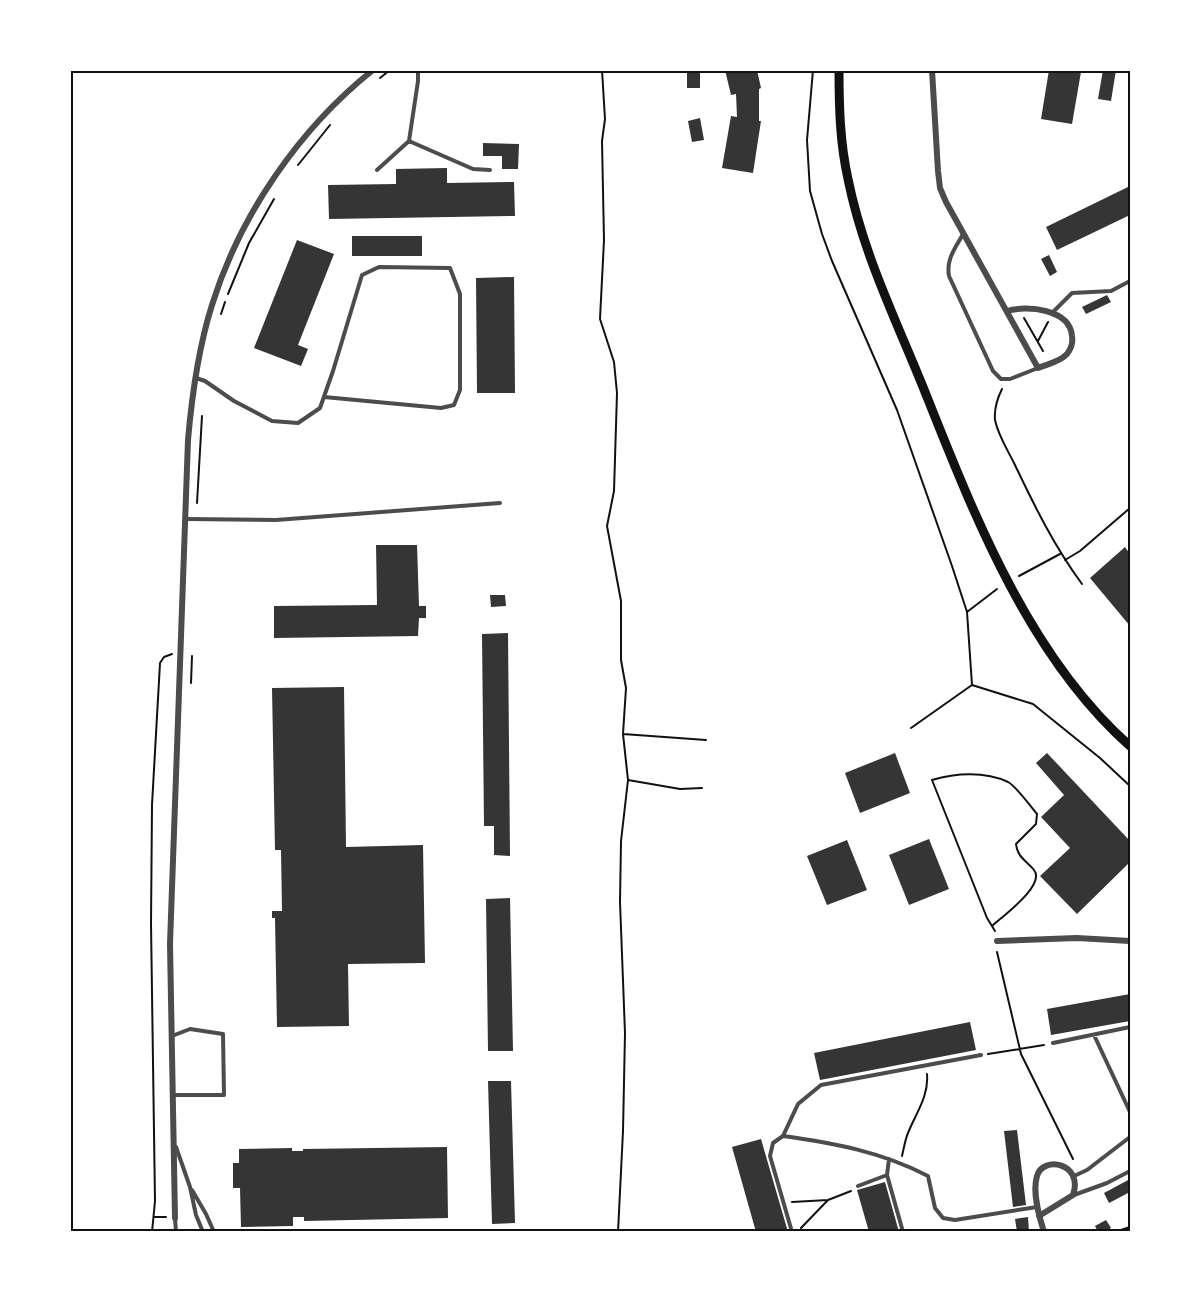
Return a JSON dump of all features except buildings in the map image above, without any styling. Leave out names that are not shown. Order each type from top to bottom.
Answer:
[{"type":"main road","points":[[839,70],[841,140],[858,219],[884,295],[943,436],[1010,587],[1041,639],[1085,701],[1107,726],[1131,746]]},
{"type":"street","points":[[175,1218],[170,944],[188,440],[195,378],[212,305],[222,275],[245,224],[294,151],[332,109],[373,70]]},
{"type":"street","points":[[932,70],[940,188],[964,234],[1007,312],[1038,368],[1060,360],[1066,355],[1072,341],[1072,332],[1063,318],[1032,308],[1018,308],[1007,312]]},
{"type":"street","points":[[997,940],[1077,938],[1131,941]]},
{"type":"street","points":[[1039,1216],[1073,1195],[1077,1185],[1068,1168],[1058,1164],[1047,1165],[1040,1169],[1037,1176],[1039,1216],[1044,1232]]},
{"type":"lane","points":[[377,170],[409,141],[418,70]]},
{"type":"lane","points":[[409,141],[473,169],[490,171]]},
{"type":"lane","points":[[964,234],[950,257],[948,267],[993,371],[1001,379],[1010,379],[1038,368]]},
{"type":"lane","points":[[195,378],[205,381],[234,401],[272,421],[298,423],[320,408],[362,276],[379,267],[450,268],[460,294],[460,390],[454,405],[441,408],[324,397]]},
{"type":"lane","points":[[1052,314],[1072,293],[1111,291],[1131,281]]},
{"type":"lane","points":[[185,519],[276,520],[500,503]]},
{"type":"lane","points":[[1053,1043],[1131,1027]]},
{"type":"lane","points":[[172,1036],[190,1029],[223,1034],[224,1095],[173,1095]]},
{"type":"lane","points":[[1094,1035],[1131,1112]]},
{"type":"lane","points":[[792,1232],[770,1156],[773,1143],[783,1136],[798,1104],[821,1085],[981,1055]]},
{"type":"lane","points":[[783,1136],[839,1144],[901,1162],[928,1176],[935,1208],[943,1218],[955,1220],[1038,1207]]},
{"type":"lane","points":[[1074,1176],[1087,1170],[1131,1137]]},
{"type":"lane","points":[[174,1144],[190,1187],[202,1232]]},
{"type":"lane","points":[[889,1159],[887,1175],[903,1232]]},
{"type":"lane","points":[[1073,1195],[1107,1183],[1131,1171]]},
{"type":"lane","points":[[858,1186],[887,1175]]},
{"type":"lane","points":[[190,1187],[214,1232]]},
{"type":"lane","points":[[175,1218],[176,1232]]},
{"type":"path","points":[[376,82],[390,70]]},
{"type":"path","points":[[602,70],[605,109],[602,141],[604,240],[600,319],[614,362],[617,393],[614,491],[608,526],[621,601],[621,660],[626,688],[623,734],[628,780],[621,852],[620,902],[625,1033],[618,1232]]},
{"type":"path","points":[[813,70],[807,140],[810,191],[822,234],[897,410],[967,612],[972,685]]},
{"type":"path","points":[[296,167],[331,125]]},
{"type":"path","points":[[220,317],[249,243],[275,197]]},
{"type":"path","points":[[1018,308],[1043,351]]},
{"type":"path","points":[[1033,359],[1038,342],[1052,314]]},
{"type":"path","points":[[996,399],[995,418],[1004,444],[1060,554],[1082,584]]},
{"type":"path","points":[[196,519],[202,414]]},
{"type":"path","points":[[1065,560],[1080,551],[1131,508]]},
{"type":"path","points":[[1019,576],[1060,554]]},
{"type":"path","points":[[967,612],[997,589]]},
{"type":"path","points":[[191,683],[192,653]]},
{"type":"path","points":[[152,1232],[155,1190],[150,923],[152,805],[160,663],[170,654]]},
{"type":"path","points":[[911,728],[972,685]]},
{"type":"path","points":[[972,685],[1033,704],[1131,786]]},
{"type":"path","points":[[623,734],[706,740]]},
{"type":"path","points":[[992,926],[1035,886],[1038,876],[1021,857],[1016,844],[1036,824],[1037,814],[1009,783],[976,774],[945,776],[932,780],[997,940],[1000,971],[1020,1049],[1074,1161],[1068,1168]]},
{"type":"path","points":[[628,780],[680,789],[702,788]]},
{"type":"path","points":[[981,1055],[1053,1043]]},
{"type":"path","points":[[901,1162],[907,1134],[926,1093],[927,1065]]},
{"type":"path","points":[[618,1232],[620,1192],[618,1232]]},
{"type":"path","points":[[783,1203],[828,1200],[846,1194]]},
{"type":"path","points":[[798,1232],[828,1200]]},
{"type":"path","points":[[1115,1232],[1131,1227]]}]
